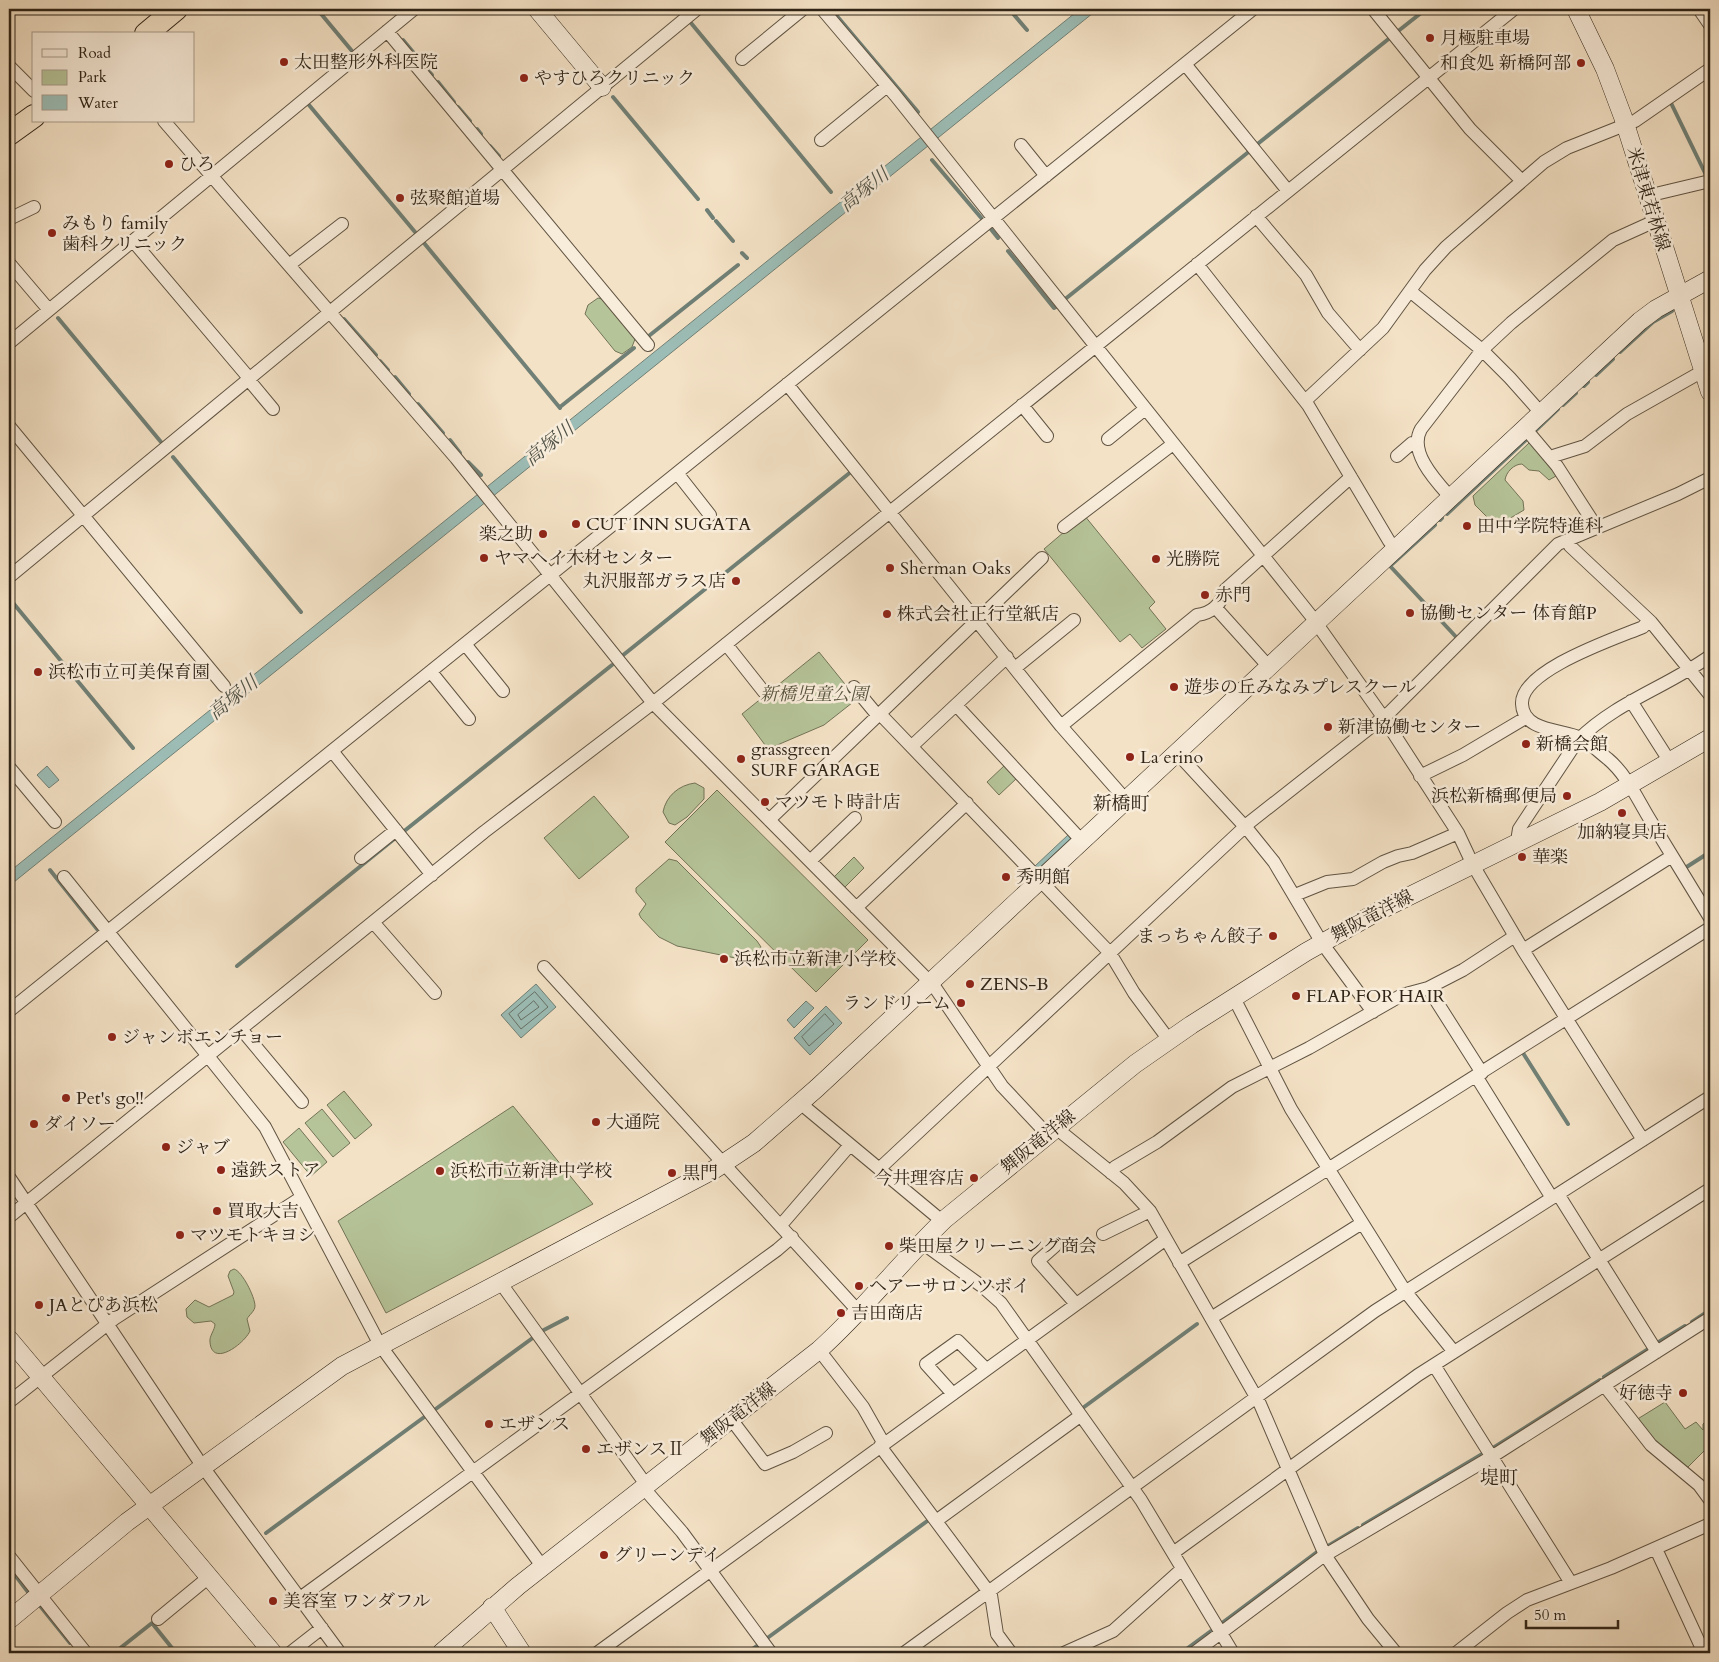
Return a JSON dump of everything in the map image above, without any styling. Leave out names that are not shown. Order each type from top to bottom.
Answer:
[{"type":"highway","points":[[148,32],[176,9]]},
{"type":"highway","points":[[9,134],[32,117]]},
{"type":"street","points":[[9,343],[414,9]]},
{"type":"street","points":[[537,9],[602,87]]},
{"type":"street","points":[[9,577],[697,9]]},
{"type":"street","points":[[742,59],[803,9]]},
{"type":"street","points":[[822,9],[921,128],[1316,623],[1383,717],[1458,833],[1473,865],[1523,950],[1643,1140]]},
{"type":"street","points":[[9,1011],[1254,9]]},
{"type":"street","points":[[1374,9],[1470,129],[1522,181]]},
{"type":"street","points":[[9,1217],[373,922],[653,703],[1514,9]]},
{"type":"street","name":"米津東若林線","points":[[1576,9],[1605,69],[1625,125],[1679,297],[1706,369],[1710,392]]},
{"type":"street","points":[[1699,9],[1710,25]]},
{"type":"street","points":[[387,31],[648,345]]},
{"type":"street","points":[[1185,64],[1288,191]]},
{"type":"street","points":[[9,66],[32,89]]},
{"type":"street","points":[[1305,401],[1391,318],[1410,291],[1446,247],[1522,181],[1559,152],[1635,121],[1710,69]]},
{"type":"street","points":[[821,140],[887,86]]},
{"type":"street","points":[[165,122],[479,486],[653,703],[930,983],[1010,1096],[1052,1131],[1131,1189],[1150,1211],[1256,1397],[1325,1555],[1363,1612],[1396,1653]]},
{"type":"street","points":[[1022,144],[1046,176]]},
{"type":"street","points":[[1647,196],[1710,181]]},
{"type":"street","points":[[9,219],[34,207]]},
{"type":"street","points":[[1256,216],[1306,275],[1328,313],[1360,350]]},
{"type":"street","points":[[1451,498],[1422,459],[1417,443],[1421,429],[1482,350],[1511,323],[1613,240],[1655,222]]},
{"type":"street","points":[[289,265],[342,224]]},
{"type":"street","points":[[133,240],[273,409]]},
{"type":"street","points":[[9,264],[49,310]]},
{"type":"street","points":[[1197,264],[1305,401],[1396,548]]},
{"type":"street","points":[[9,1620],[149,1506],[324,1378],[380,1345],[725,1163],[754,1144],[930,983],[1640,321],[1710,279]]},
{"type":"street","points":[[1410,291],[1482,350],[1541,413]]},
{"type":"street","points":[[1550,456],[1585,446],[1627,414],[1706,369]]},
{"type":"street","points":[[787,384],[1062,726],[1126,800]]},
{"type":"street","points":[[1022,405],[1047,436]]},
{"type":"street","points":[[1108,439],[1145,409]]},
{"type":"street","points":[[9,426],[224,686]]},
{"type":"street","points":[[1525,428],[1550,456],[1597,528]]},
{"type":"street","points":[[1397,456],[1412,443],[1417,443]]},
{"type":"street","points":[[1064,527],[1173,444]]},
{"type":"street","points":[[676,473],[710,515]]},
{"type":"street","points":[[1062,726],[1197,614],[1208,613],[1222,601],[1225,590],[1351,478]]},
{"type":"street","points":[[880,1169],[1245,826],[1383,717],[1558,544],[1678,494],[1710,478]]},
{"type":"street","points":[[1568,540],[1570,546],[1650,620],[1710,695]]},
{"type":"street","points":[[770,820],[1042,558]]},
{"type":"street","points":[[1215,607],[1268,667]]},
{"type":"street","points":[[1015,668],[1074,620]]},
{"type":"street","points":[[1650,620],[1642,627],[1581,652],[1544,674],[1530,686],[1523,698],[1522,704],[1527,717],[1552,731],[1580,738],[1614,765],[1630,786],[1710,918]]},
{"type":"street","points":[[465,644],[503,691]]},
{"type":"street","points":[[726,644],[764,692]]},
{"type":"street","points":[[1521,841],[1518,835],[1519,829],[1580,738],[1600,719],[1691,670],[1710,656]]},
{"type":"street","points":[[912,746],[1007,657]]},
{"type":"street","points":[[431,672],[469,719]]},
{"type":"street","points":[[854,687],[1110,952],[1134,993],[1169,1040]]},
{"type":"street","points":[[1631,701],[1670,762]]},
{"type":"street","points":[[956,705],[1082,841]]},
{"type":"street","points":[[1420,776],[1469,752],[1527,717]]},
{"type":"street","name":"舞阪竜洋線","points":[[440,1653],[542,1566],[819,1350],[859,1312],[942,1221],[1052,1131],[1169,1040],[1322,943],[1379,911],[1630,786],[1710,738]]},
{"type":"street","points":[[332,751],[432,875]]},
{"type":"street","points":[[1177,753],[1245,826],[1274,862],[1322,943],[1373,1012]]},
{"type":"street","points":[[9,767],[54,822]]},
{"type":"street","points":[[856,908],[967,803]]},
{"type":"street","points":[[810,861],[855,818]]},
{"type":"street","points":[[361,858],[396,830]]},
{"type":"street","points":[[1295,895],[1327,882],[1353,879],[1383,862],[1412,853],[1458,833]]},
{"type":"street","points":[[1523,950],[1672,856]]},
{"type":"street","points":[[64,877],[265,1127],[380,1345],[542,1566]]},
{"type":"street","points":[[373,922],[435,993]]},
{"type":"street","points":[[1179,1263],[1710,928]]},
{"type":"street","points":[[1111,1173],[1115,1167],[1157,1142],[1227,1090],[1309,1048],[1402,995],[1428,988],[1473,964],[1515,936]]},
{"type":"street","points":[[544,967],[725,1163],[859,1312]]},
{"type":"street","points":[[1428,988],[1555,1196],[1599,1260],[1657,1352]]},
{"type":"street","points":[[1234,998],[1271,1066],[1291,1109],[1405,1291],[1454,1352]]},
{"type":"street","points":[[242,1029],[302,1102]]},
{"type":"street","points":[[904,1653],[1405,1291],[1710,1097]]},
{"type":"street","points":[[800,1103],[942,1221]]},
{"type":"street","points":[[781,1226],[850,1145]]},
{"type":"street","points":[[9,1177],[25,1204],[203,1466],[340,1653]]},
{"type":"street","points":[[1173,1553],[1434,1365],[1710,1189]]},
{"type":"street","points":[[9,1402],[107,1324],[302,1197]]},
{"type":"street","points":[[1103,1234],[1150,1211]]},
{"type":"street","points":[[1211,1318],[1362,1223]]},
{"type":"street","points":[[300,1598],[777,1250],[792,1237]]},
{"type":"street","points":[[597,1653],[1166,1239]]},
{"type":"street","points":[[921,1242],[992,1294],[1008,1313],[1025,1340],[1132,1487],[1233,1653]]},
{"type":"street","points":[[1055,1246],[1038,1261],[1076,1304]]},
{"type":"street","points":[[500,1282],[645,1486],[771,1653]]},
{"type":"street","points":[[1194,1653],[1325,1555],[1492,1456],[1710,1318]]},
{"type":"street","points":[[9,1339],[273,1653]]},
{"type":"street","points":[[953,1394],[926,1364],[958,1341],[986,1369]]},
{"type":"street","points":[[819,1350],[863,1408],[882,1445],[989,1592],[997,1634],[1011,1653]]},
{"type":"street","points":[[1434,1365],[1571,1583]]},
{"type":"street","points":[[1604,1385],[1651,1445],[1699,1485],[1710,1500]]},
{"type":"street","points":[[936,1521],[1080,1416]]},
{"type":"street","points":[[731,1420],[765,1464],[799,1449],[826,1433]]},
{"type":"street","points":[[1456,1653],[1517,1606],[1656,1549],[1710,1524]]},
{"type":"street","points":[[1656,1549],[1704,1653]]},
{"type":"street","points":[[9,1556],[86,1653]]},
{"type":"street","points":[[1064,1653],[1114,1631],[1182,1569]]},
{"type":"street","points":[[158,1619],[209,1577]]},
{"type":"street","points":[[492,1607],[522,1653]]},
{"type":"street","points":[[290,1653],[322,1628]]},
{"type":"green space","points":[[598,298],[602,299],[635,339],[632,347],[622,354],[615,351],[585,314],[588,305]]},
{"type":"green space","points":[[1529,443],[1533,444],[1556,473],[1556,476],[1549,480],[1539,471],[1529,470],[1522,464],[1513,467],[1505,480],[1523,501],[1524,510],[1502,523],[1493,523],[1475,505],[1473,496]]},
{"type":"green space","points":[[1084,515],[1155,602],[1149,608],[1166,629],[1142,648],[1130,634],[1120,642],[1044,549]]},
{"type":"green space","name":"新橋児童公園","points":[[819,652],[857,699],[824,725],[768,749],[742,714]]},
{"type":"green space","points":[[1005,765],[1017,778],[999,795],[987,782]]},
{"type":"green space","points":[[695,783],[704,788],[704,799],[687,817],[675,825],[669,823],[663,812],[670,796],[684,786]]},
{"type":"green space","points":[[717,790],[868,940],[816,992],[665,842]]},
{"type":"green space","points":[[594,796],[629,837],[579,879],[544,838]]},
{"type":"green space","points":[[854,857],[864,868],[844,888],[833,878]]},
{"type":"green space","points":[[669,859],[677,861],[757,941],[761,947],[755,956],[745,960],[677,946],[659,937],[641,918],[639,914],[646,904],[636,892],[636,888]]},
{"type":"green space","points":[[344,1091],[372,1125],[355,1139],[327,1105]]},
{"type":"green space","points":[[513,1106],[593,1204],[386,1313],[338,1221]]},
{"type":"green space","points":[[322,1109],[350,1143],[333,1157],[305,1123]]},
{"type":"green space","points":[[299,1128],[327,1162],[311,1176],[283,1142]]},
{"type":"green space","points":[[234,1269],[241,1274],[254,1302],[254,1310],[247,1319],[250,1331],[242,1342],[235,1347],[222,1353],[216,1353],[212,1350],[210,1342],[215,1324],[211,1321],[194,1323],[187,1317],[186,1309],[195,1300],[209,1307],[233,1295],[234,1292],[228,1276],[230,1271]]},
{"type":"green space","points":[[1665,1402],[1685,1429],[1696,1422],[1703,1430],[1703,1424],[1710,1417],[1710,1445],[1687,1468],[1660,1447],[1636,1420]]},
{"type":"water","name":"高塚川","points":[[1080,9],[1098,9],[9,886],[9,872]]},
{"type":"water","points":[[47,766],[59,780],[49,788],[37,775]]},
{"type":"water","points":[[1068,835],[1071,838],[1038,869],[1035,866]]},
{"type":"water","points":[[536,984],[556,1007],[521,1038],[501,1015]]},
{"type":"water","points":[[806,1001],[814,1008],[794,1028],[787,1020]]},
{"type":"water","points":[[826,1006],[842,1023],[810,1055],[794,1038]]},
{"type":"waterway","points":[[317,9],[352,51]]},
{"type":"waterway","points":[[679,9],[682,12]]},
{"type":"waterway","points":[[831,9],[918,112]]},
{"type":"waterway","points":[[1009,9],[1027,30]]},
{"type":"waterway","points":[[1397,32],[1426,9]]},
{"type":"waterway","name":"高塚川","points":[[691,23],[831,192]]},
{"type":"waterway","points":[[1255,146],[1391,37]]},
{"type":"waterway","points":[[403,40],[418,58]]},
{"type":"waterway","points":[[423,64],[432,75]]},
{"type":"waterway","points":[[438,82],[454,102]]},
{"type":"waterway","points":[[613,97],[698,199]]},
{"type":"waterway","points":[[1671,103],[1707,177]]},
{"type":"waterway","points":[[309,105],[415,232]]},
{"type":"waterway","points":[[458,107],[470,121]]},
{"type":"waterway","points":[[477,129],[481,134]]},
{"type":"waterway","points":[[490,146],[499,156]]},
{"type":"waterway","points":[[1064,300],[1251,150]]},
{"type":"waterway","points":[[932,160],[983,220]]},
{"type":"waterway","points":[[707,210],[713,218]]},
{"type":"waterway","points":[[716,221],[733,241]]},
{"type":"waterway","points":[[990,228],[998,238]]},
{"type":"waterway","points":[[424,243],[560,408]]},
{"type":"waterway","points":[[1008,251],[1054,308],[1056,307]]},
{"type":"waterway","points":[[742,253],[747,258]]},
{"type":"waterway","points":[[650,335],[738,265]]},
{"type":"waterway","points":[[1620,352],[1653,322],[1672,311]]},
{"type":"waterway","points":[[58,318],[161,442]]},
{"type":"waterway","points":[[344,319],[376,355]]},
{"type":"waterway","points":[[560,407],[634,348]]},
{"type":"waterway","points":[[1596,375],[1613,359]]},
{"type":"waterway","points":[[380,361],[388,370]]},
{"type":"waterway","points":[[395,377],[409,394]]},
{"type":"waterway","points":[[1584,386],[1588,382]]},
{"type":"waterway","points":[[1563,405],[1576,393]]},
{"type":"waterway","points":[[418,404],[443,433]]},
{"type":"waterway","points":[[1535,431],[1558,409]]},
{"type":"waterway","points":[[1447,514],[1528,438]]},
{"type":"waterway","points":[[450,440],[460,453]]},
{"type":"waterway","points":[[173,457],[301,612]]},
{"type":"waterway","points":[[468,462],[481,475]]},
{"type":"waterway","points":[[622,656],[852,471]]},
{"type":"waterway","points":[[1435,525],[1390,566],[1458,639]]},
{"type":"waterway","points":[[9,598],[133,748]]},
{"type":"waterway","points":[[403,832],[612,665]]},
{"type":"waterway","points":[[237,966],[393,840]]},
{"type":"waterway","points":[[1685,868],[1710,852]]},
{"type":"waterway","points":[[50,870],[97,929]]},
{"type":"waterway","points":[[1523,1053],[1568,1124]]},
{"type":"waterway","points":[[1692,1322],[1710,1310]]},
{"type":"waterway","points":[[540,1332],[567,1318]]},
{"type":"waterway","points":[[1080,1410],[1197,1324]]},
{"type":"waterway","points":[[1657,1343],[1685,1326]]},
{"type":"waterway","points":[[433,1411],[534,1337]]},
{"type":"waterway","points":[[1604,1377],[1650,1348]]},
{"type":"waterway","points":[[1493,1448],[1600,1380]]},
{"type":"waterway","points":[[266,1533],[427,1415]]},
{"type":"waterway","points":[[1363,1525],[1484,1453]]},
{"type":"waterway","points":[[766,1639],[930,1519]]},
{"type":"waterway","points":[[1328,1546],[1358,1528]]},
{"type":"waterway","points":[[1222,1623],[1317,1552]]},
{"type":"waterway","points":[[9,1567],[28,1592]]},
{"type":"waterway","points":[[41,1607],[70,1643]]},
{"type":"waterway","points":[[114,1653],[152,1623],[176,1653]]},
{"type":"waterway","points":[[1181,1653],[1211,1631]]},
{"type":"waterway","points":[[747,1653],[760,1644]]},
{"type":"place","name":"月極駐車場","points":[[1430,38]]},
{"type":"place","name":"太田整形外科医院","points":[[284,62]]},
{"type":"place","name":"和食処 新橋阿部","points":[[1581,63]]},
{"type":"place","name":"やすひろクリニック","points":[[524,78]]},
{"type":"place","name":"ひろ","points":[[169,164]]},
{"type":"place","name":"弦聚館道場","points":[[400,198]]},
{"type":"place","name":"みもり family 歯科クリニック","points":[[52,233]]},
{"type":"place","name":"CUT INN SUGATA","points":[[576,524]]},
{"type":"place","name":"田中学院特進科","points":[[1467,526]]},
{"type":"place","name":"楽之助","points":[[543,534]]},
{"type":"place","name":"ヤマヘイ木材センター","points":[[484,558]]},
{"type":"place","name":"光勝院","points":[[1156,559]]},
{"type":"place","name":"Sherman Oaks","points":[[890,568]]},
{"type":"place","name":"丸沢服部ガラス店","points":[[736,581]]},
{"type":"place","name":"赤門","points":[[1205,595]]},
{"type":"place","name":"協働センター 体育館P","points":[[1410,613]]},
{"type":"place","name":"株式会社正行堂紙店","points":[[887,614]]},
{"type":"place","name":"浜松市立可美保育園","points":[[38,672]]},
{"type":"place","name":"遊歩の丘みなみプレスクール","points":[[1174,687]]},
{"type":"place","name":"新津協働センター","points":[[1328,727]]},
{"type":"place","name":"新橋会館","points":[[1526,744]]},
{"type":"place","name":"La erino","points":[[1130,757]]},
{"type":"place","name":"grassgreen SURF GARAGE","points":[[741,759]]},
{"type":"place","name":"浜松新橋郵便局","points":[[1567,796]]},
{"type":"place","name":"マツモト時計店","points":[[765,802]]},
{"type":"place","name":"加納寝具店","points":[[1622,813]]},
{"type":"place","name":"華楽","points":[[1522,857]]},
{"type":"place","name":"秀明館","points":[[1006,877]]},
{"type":"place","name":"まっちゃん餃子","points":[[1273,936]]},
{"type":"place","name":"浜松市立新津小学校","points":[[724,959]]},
{"type":"place","name":"ZENS-B","points":[[970,984]]},
{"type":"place","name":"FLAP FOR HAIR","points":[[1296,996]]},
{"type":"place","name":"ランドリーム","points":[[961,1003]]},
{"type":"place","name":"ジャンボエンチョー","points":[[112,1037]]},
{"type":"place","name":"Pet's go!!","points":[[66,1098]]},
{"type":"place","name":"大通院","points":[[596,1122]]},
{"type":"place","name":"ダイソー","points":[[34,1124]]},
{"type":"place","name":"ジャブ","points":[[166,1147]]},
{"type":"place","name":"遠鉄ストア","points":[[221,1170]]},
{"type":"place","name":"浜松市立新津中学校","points":[[440,1171]]},
{"type":"place","name":"黒門","points":[[672,1173]]},
{"type":"place","name":"今井理容店","points":[[974,1178]]},
{"type":"place","name":"買取大吉","points":[[217,1211]]},
{"type":"place","name":"マツモトキヨシ","points":[[180,1235]]},
{"type":"place","name":"柴田屋クリーニング商会","points":[[889,1246]]},
{"type":"place","name":"ヘアーサロンツボイ","points":[[859,1286]]},
{"type":"place","name":"JAとぴあ浜松","points":[[39,1305]]},
{"type":"place","name":"吉田商店","points":[[841,1313]]},
{"type":"place","name":"好徳寺","points":[[1683,1393]]},
{"type":"place","name":"エザンス","points":[[489,1424]]},
{"type":"place","name":"エザンスⅡ","points":[[586,1449]]},
{"type":"place","name":"グリーンデイ","points":[[604,1555]]},
{"type":"place","name":"美容室 ワンダフル","points":[[273,1601]]},
{"type":"district","name":"新橋町","points":[[1121,804]]},
{"type":"district","name":"堤町","points":[[1499,1478]]}]
